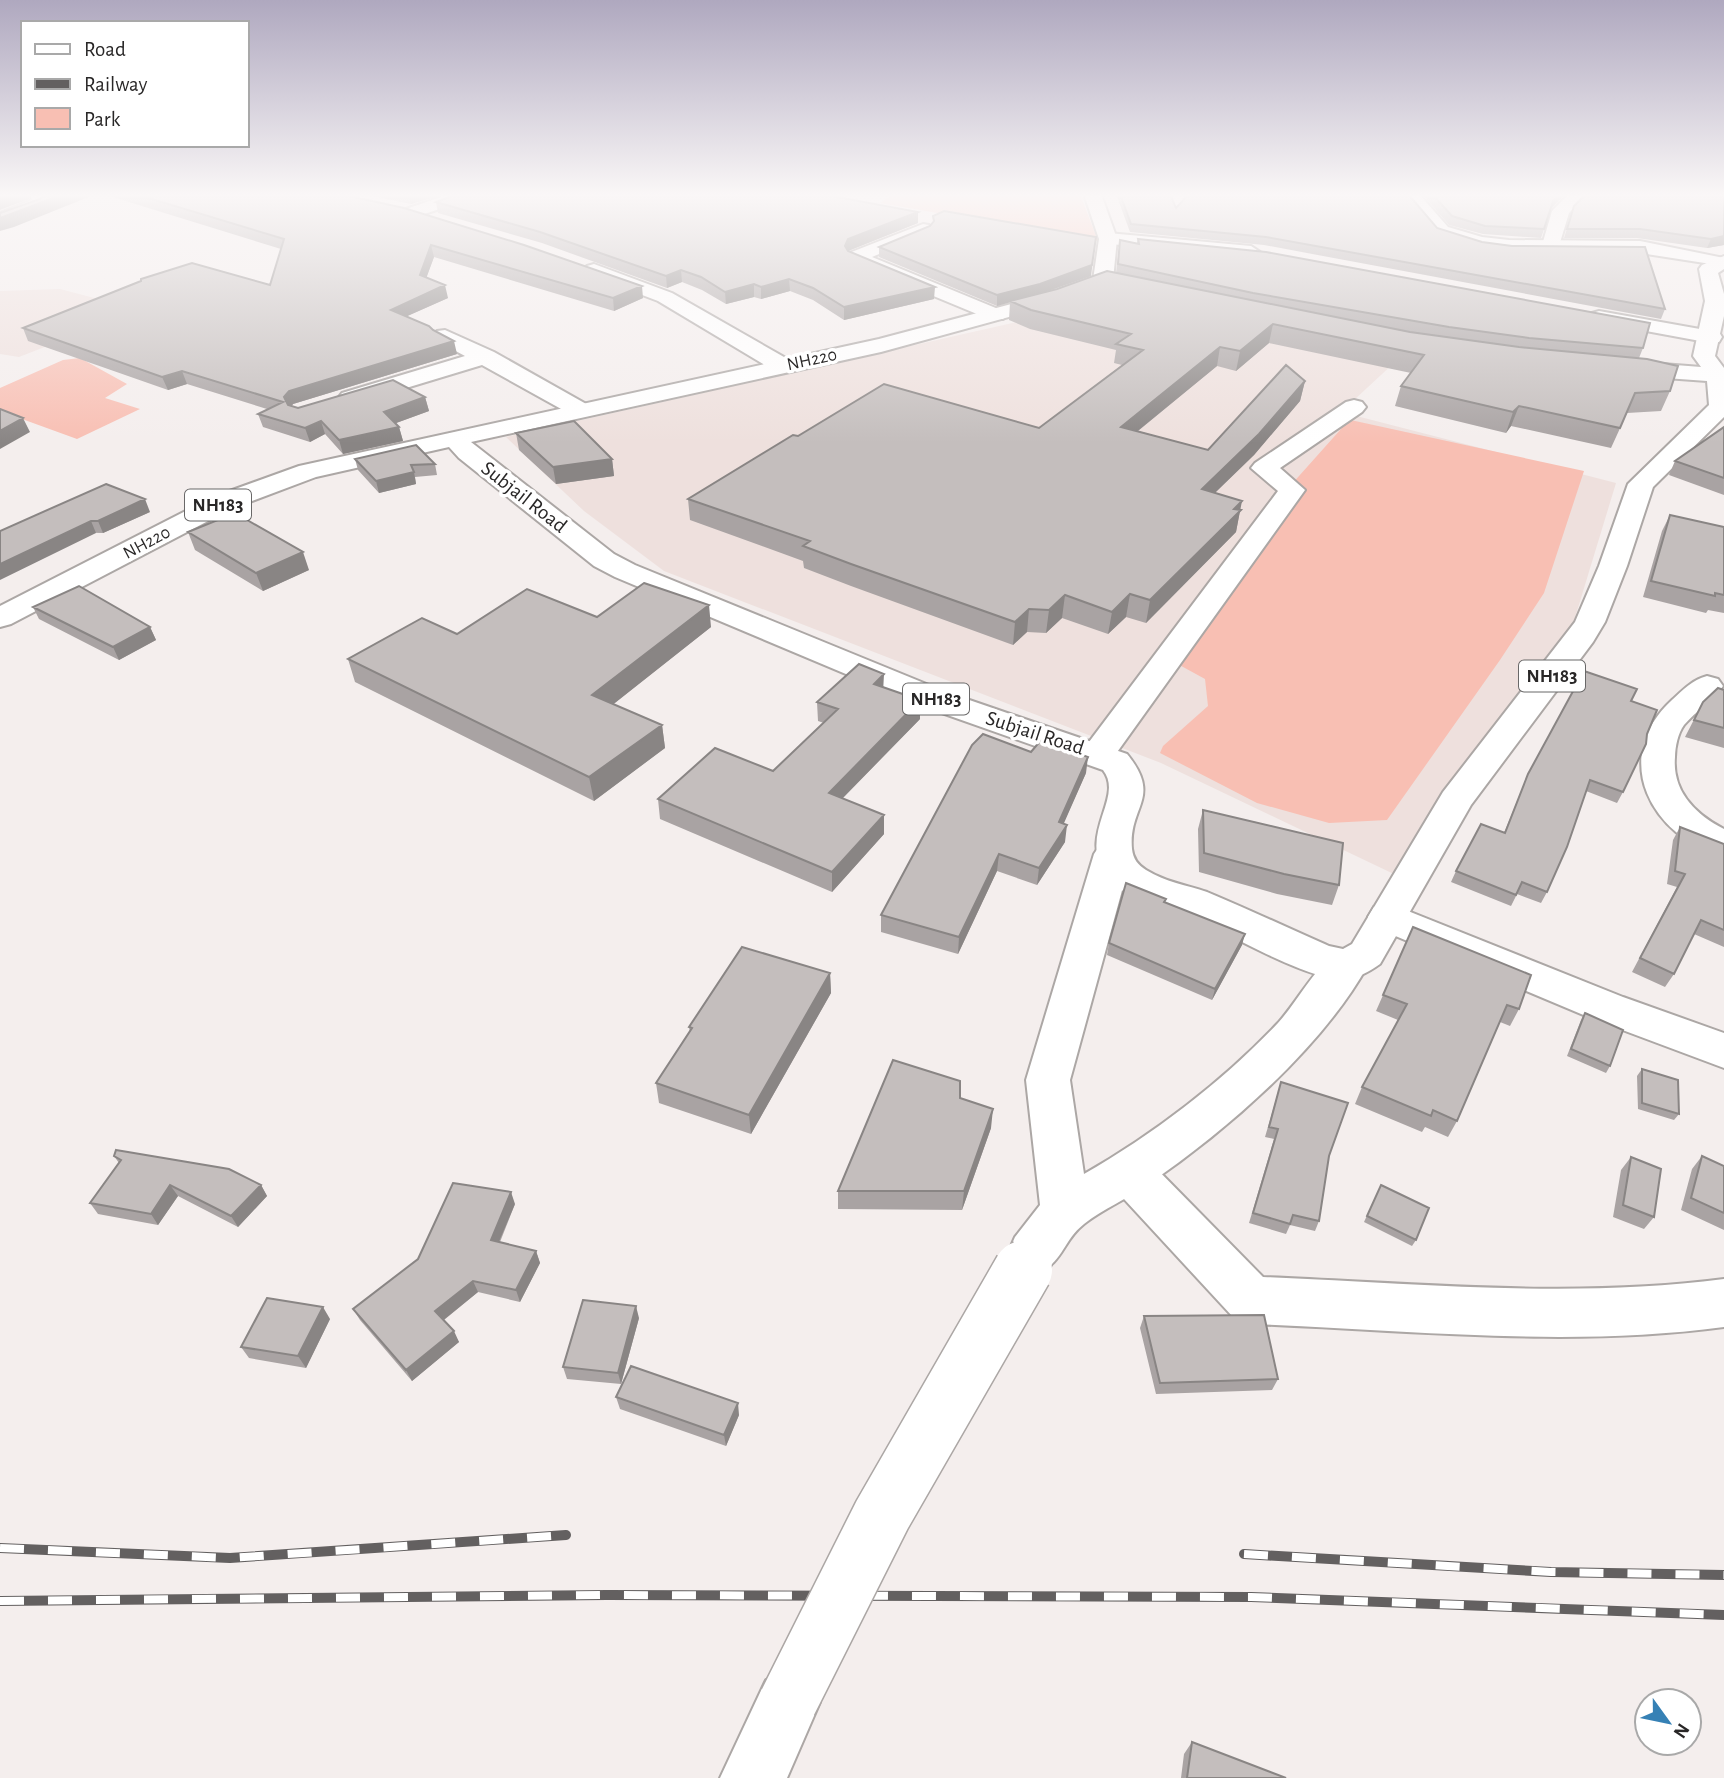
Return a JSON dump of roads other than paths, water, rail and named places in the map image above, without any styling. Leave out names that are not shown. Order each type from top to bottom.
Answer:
[{"type":"main road","points":[[611,277],[664,297],[783,366]]},
{"type":"main road","points":[[903,277],[996,316]]},
{"type":"main road","name":"NH183","points":[[1348,965],[1366,954],[1456,800],[1572,650],[1590,622],[1641,484],[1721,407],[1722,371],[1704,356],[1711,337],[1715,302],[1708,277]]},
{"type":"main road","points":[[1102,279],[1130,286]]},
{"type":"main road","name":"NH220","points":[[2,616],[250,492],[327,466],[881,345],[1047,302],[1102,279]]},
{"type":"main road","points":[[1575,312],[1711,337]]},
{"type":"main road","points":[[445,336],[580,410]]},
{"type":"main road","points":[[328,404],[486,357]]},
{"type":"main road","points":[[1602,366],[1722,371]]},
{"type":"main road","points":[[1098,754],[1292,490],[1264,468],[1354,407]]},
{"type":"main road","name":"Subjail Road","points":[[454,438],[468,453],[604,560],[635,576],[934,699],[1098,754],[1115,762],[1126,772],[1129,786],[1116,826],[1114,854],[1048,1080],[1049,1231]]},
{"type":"main road","points":[[1707,686],[1665,727],[1655,769],[1675,812],[1701,834],[1724,845]]},
{"type":"main road","points":[[753,1778],[882,1515],[1049,1231],[1174,1140],[1254,1073],[1294,1034],[1348,965],[1319,958],[1207,908],[1133,880],[1119,868],[1114,854]]},
{"type":"main road","points":[[1388,917],[1608,1008],[1724,1051]]},
{"type":"main road","points":[[1129,1172],[1251,1300],[1582,1314],[1664,1311],[1724,1303]]},
{"type":"railway","points":[[0,1548],[230,1558],[566,1535]]},
{"type":"railway","points":[[1244,1554],[1551,1572],[1724,1575]]},
{"type":"railway","points":[[0,1601],[607,1595],[1251,1597],[1724,1615]]}]
